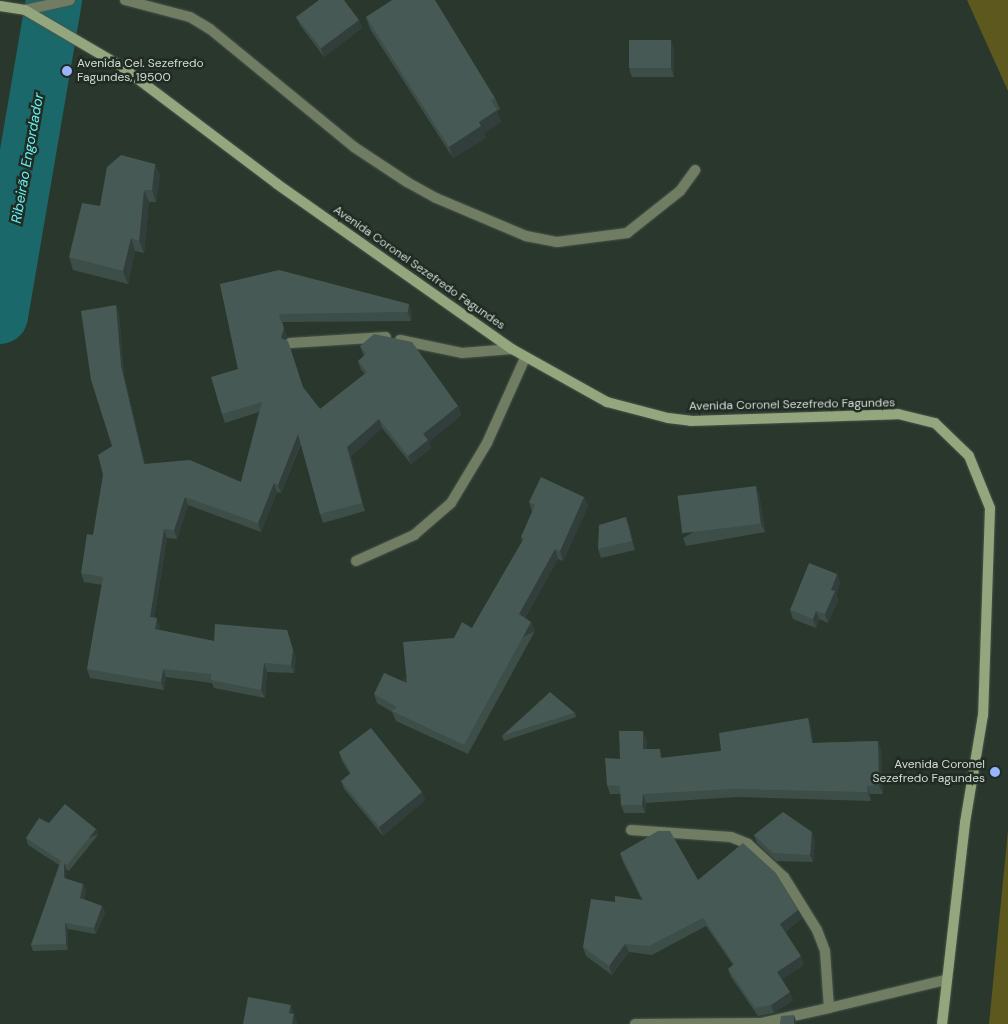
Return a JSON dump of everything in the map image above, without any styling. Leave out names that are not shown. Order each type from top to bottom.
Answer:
[{"type":"main road","name":"Avenida Coronel Sezefredo Fagundes","points":[[0,6],[25,10],[122,67],[277,184],[525,358],[607,402],[668,418],[691,421],[898,414],[935,423],[969,456],[990,508],[990,566],[983,715],[965,823],[942,1024]]},
{"type":"street","points":[[25,10],[70,0]]},
{"type":"street","points":[[125,0],[190,17],[210,29],[354,147],[407,182],[436,198],[526,236],[557,242],[627,233],[680,191],[695,170]]},
{"type":"street","points":[[290,342],[377,336],[462,353],[512,349]]},
{"type":"street","points":[[356,561],[414,536],[452,503],[487,443],[525,358]]},
{"type":"street","points":[[631,830],[731,837],[748,844],[784,877],[817,930],[825,951],[829,1008]]},
{"type":"street","points":[[635,1024],[761,1023],[946,980]]},
{"type":"shaded area","points":[[967,0],[1008,0],[1008,91]]},
{"type":"shaded area","points":[[1008,830],[1008,1024],[989,1024]]},
{"type":"building","points":[[319,0],[344,0],[359,20],[321,48],[296,17]]},
{"type":"building","points":[[392,0],[435,0],[495,98],[491,100],[497,110],[479,122],[481,126],[449,147],[366,17]]},
{"type":"building","points":[[629,40],[671,40],[671,68],[629,68]]},
{"type":"building","points":[[121,155],[155,164],[152,190],[144,190],[139,241],[131,238],[123,271],[69,257],[82,203],[100,206],[107,167]]},
{"type":"building","points":[[279,270],[409,304],[408,312],[279,314],[284,328],[281,338],[288,341],[303,387],[320,409],[367,372],[358,361],[366,354],[360,346],[374,334],[412,342],[458,406],[423,434],[428,440],[408,456],[379,419],[347,447],[362,503],[320,514],[298,434],[278,485],[274,483],[258,523],[185,497],[174,530],[164,529],[150,617],[157,618],[155,629],[214,641],[215,624],[287,630],[293,650],[291,665],[264,663],[261,690],[211,680],[211,674],[163,669],[161,682],[87,669],[103,577],[81,573],[87,534],[93,535],[103,475],[98,455],[112,446],[91,380],[81,311],[116,305],[121,366],[144,464],[190,460],[241,482],[262,402],[222,414],[211,377],[238,369],[220,284]]},
{"type":"building","points":[[541,477],[584,497],[560,551],[555,549],[519,614],[531,622],[464,745],[392,711],[397,707],[374,694],[384,673],[407,683],[403,642],[454,638],[462,622],[472,628],[524,538],[521,537],[535,505],[529,502]]},
{"type":"building","points":[[756,486],[761,524],[682,533],[678,496]]},
{"type":"building","points":[[626,517],[632,541],[598,549],[599,525]]},
{"type":"building","points":[[809,563],[837,574],[831,590],[835,591],[825,614],[816,611],[813,619],[790,610]]},
{"type":"building","points":[[550,692],[575,713],[502,736]]},
{"type":"building","points":[[808,718],[812,743],[878,741],[879,785],[867,786],[868,792],[734,789],[643,794],[642,805],[621,805],[620,786],[607,785],[605,758],[620,759],[619,731],[643,731],[643,749],[660,749],[661,758],[721,751],[719,733]]},
{"type":"building","points":[[371,728],[422,792],[379,827],[341,781],[351,773],[339,752]]},
{"type":"building","points":[[65,804],[96,829],[67,865],[64,863],[64,878],[83,884],[80,898],[102,906],[94,928],[65,923],[66,944],[31,945],[61,861],[26,838],[39,818],[49,823]]},
{"type":"building","points":[[783,812],[812,832],[810,855],[773,853],[754,835]]},
{"type":"building","points":[[658,831],[670,831],[698,880],[743,843],[776,873],[798,910],[780,924],[801,956],[777,972],[790,992],[771,1005],[755,1008],[728,969],[734,964],[703,918],[649,946],[625,944],[609,966],[583,947],[591,899],[615,902],[615,896],[643,900],[620,853]]},
{"type":"building","points":[[248,997],[291,1005],[289,1013],[294,1014],[292,1024],[243,1024]]},
{"type":"building","points":[[794,1015],[794,1024],[780,1024],[781,1016]]},
{"type":"waterway","name":"Ribeirão Engordador","points":[[0,316],[54,0]]},
{"type":"place","name":"Avenida Cel. Sezefredo Fagundes, 19500","points":[[67,71]]},
{"type":"place","name":"Avenida Coronel Sezefredo Fagundes","points":[[995,772]]}]
